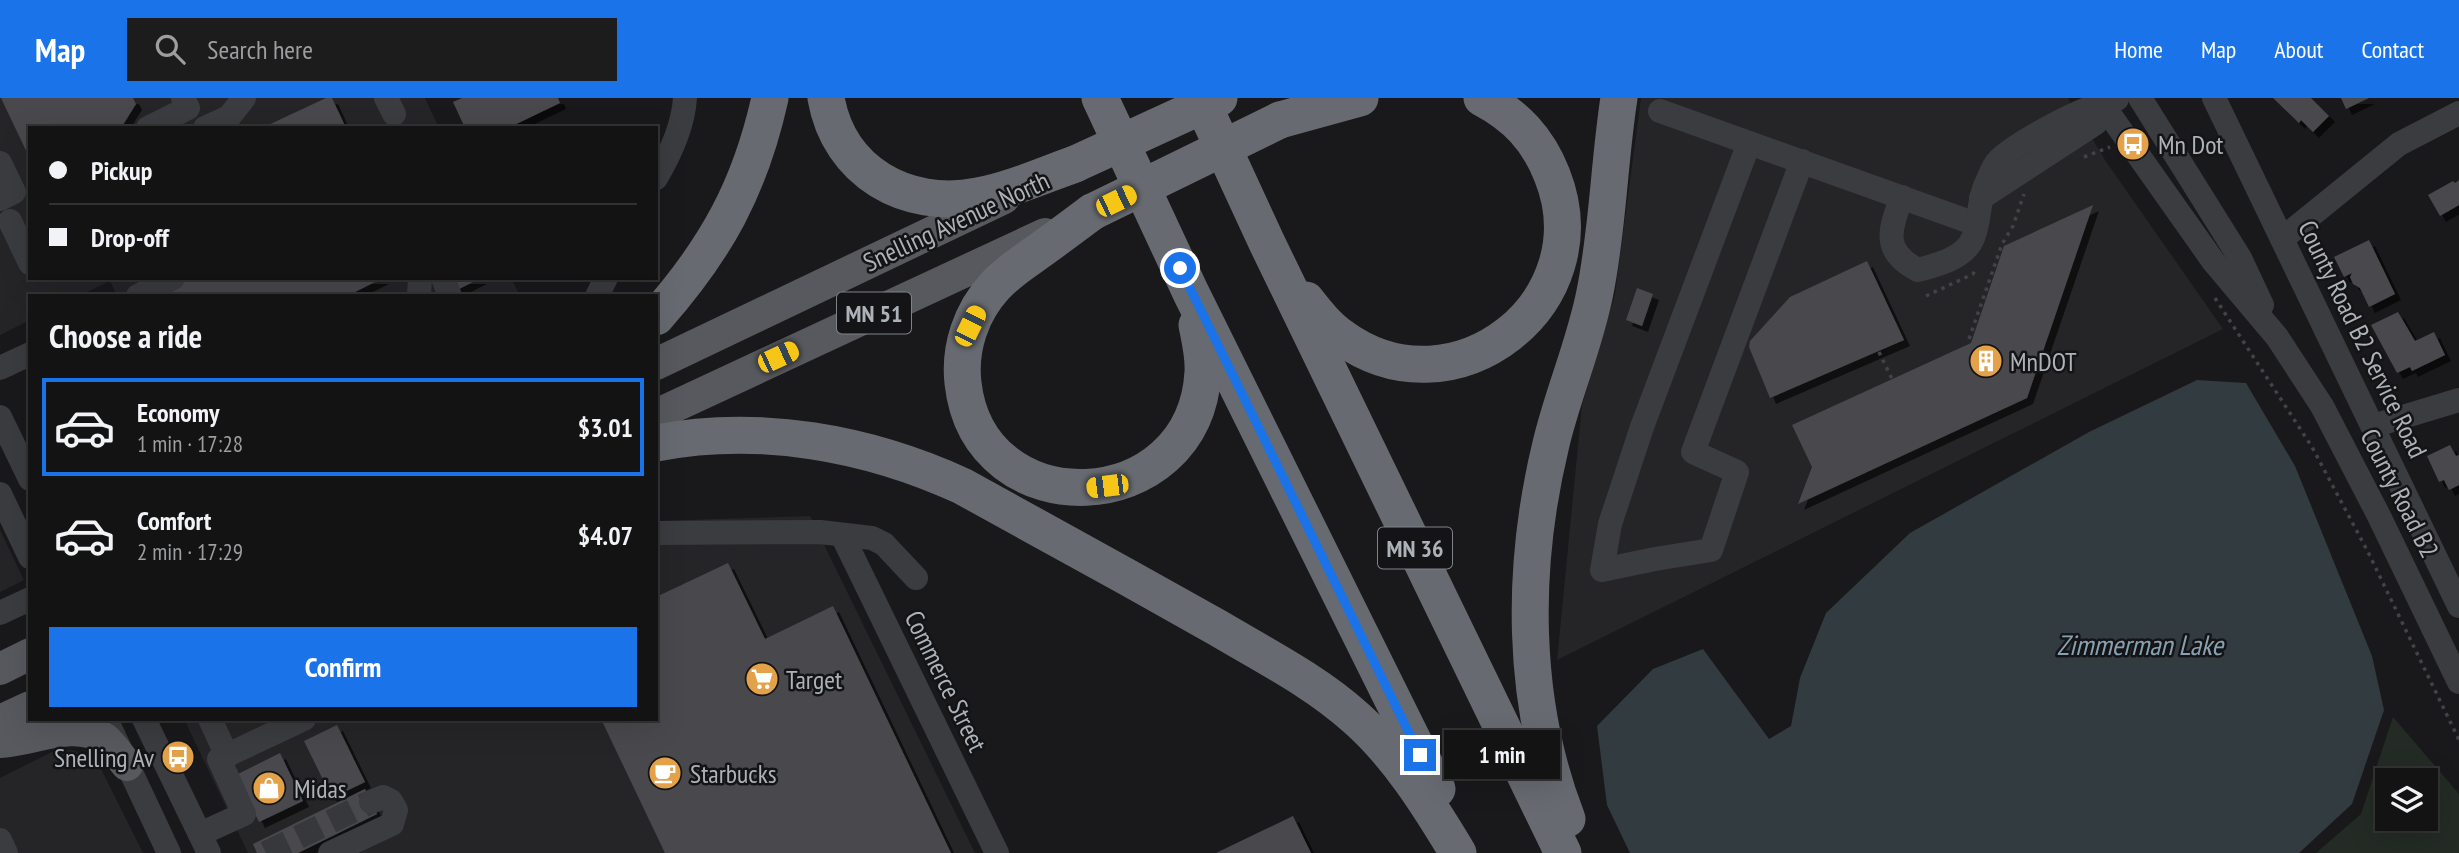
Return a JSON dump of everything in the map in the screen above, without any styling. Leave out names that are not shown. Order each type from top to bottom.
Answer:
[{"type":"highway","points":[[658,315],[685,285],[711,248],[733,209],[751,167],[770,98]]},
{"type":"highway","points":[[826,98],[838,136],[856,162],[871,176],[912,195],[957,199],[981,196],[1075,164]]},
{"type":"highway","points":[[1100,98],[1191,293],[1469,853]]},
{"type":"highway","name":"MN 36","points":[[1200,98],[1267,243],[1563,853]]},
{"type":"highway","name":"Snelling Avenue North","points":[[1075,164],[1219,98]]},
{"type":"highway","name":"Snelling Avenue North","points":[[1092,212],[1326,98]]},
{"type":"highway","points":[[1280,120],[1360,98]]},
{"type":"highway","points":[[1267,243],[1323,321],[1342,338],[1363,351],[1388,360],[1435,364],[1471,357],[1505,338],[1523,322],[1549,286],[1558,263],[1563,212],[1557,187],[1537,142],[1503,110],[1482,98]]},
{"type":"highway","points":[[1580,853],[1552,774],[1541,726],[1531,645],[1531,569],[1542,484],[1551,442],[1581,348],[1595,292],[1619,98]]},
{"type":"highway","points":[[1092,212],[1012,270],[980,305],[970,326],[962,361],[964,397],[971,419],[979,432],[992,450],[1009,465],[1027,476],[1058,486],[1080,489],[1107,486],[1133,477],[1166,456],[1181,438],[1192,417],[1203,374],[1203,355],[1191,293]]},
{"type":"highway","points":[[658,443],[720,436],[803,439],[871,452],[931,471],[962,486],[1213,625],[1334,699],[1358,719],[1412,781],[1458,853]]},
{"type":"main road","name":"Snelling Avenue North","points":[[658,363],[1075,164]]},
{"type":"main road","name":"Snelling Avenue North","points":[[658,414],[1092,212]]},
{"type":"main road","points":[[0,669],[28,655]]},
{"type":"main road","points":[[0,721],[28,708]]},
{"type":"main road","points":[[0,742],[19,741],[65,731],[82,731],[106,740],[127,765]]},
{"type":"street","points":[[152,126],[188,108],[183,98]]},
{"type":"street","points":[[209,126],[229,117],[244,98]]},
{"type":"street","points":[[658,175],[668,158],[678,131],[685,98]]},
{"type":"street","name":"County Road B2","points":[[2140,98],[2240,258],[2277,337]]},
{"type":"street","name":"County Road B2 Service Road","points":[[2214,98],[2459,606]]},
{"type":"street","points":[[1902,197],[1890,228],[1894,245],[1904,262],[1918,270],[1937,265],[1964,251],[1973,239],[1980,199],[1997,162],[2017,146],[2088,108],[2107,101]]},
{"type":"street","name":"County Road B2","points":[[2107,101],[2213,261],[2277,337],[2322,406],[2452,648],[2459,681]]},
{"type":"street","points":[[1660,111],[1976,224]]},
{"type":"street","points":[[2282,239],[2399,144],[2459,113]]},
{"type":"street","points":[[1749,143],[1642,427],[1610,524],[1602,570],[1711,551],[1737,472],[1693,453],[1801,162]]},
{"type":"street","points":[[0,163],[28,256]]},
{"type":"street","points":[[142,294],[169,280]]},
{"type":"street","points":[[0,368],[28,355]]},
{"type":"street","points":[[2372,426],[2459,400]]},
{"type":"street","points":[[0,417],[28,475]]},
{"type":"street","points":[[0,494],[28,553]]},
{"type":"street","points":[[658,533],[820,532],[872,538],[884,544],[916,578]]},
{"type":"street","name":"Commerce Street","points":[[842,535],[997,853]]},
{"type":"street","points":[[0,613],[28,600]]},
{"type":"street","points":[[107,721],[169,853]]},
{"type":"street","points":[[145,721],[204,844],[244,814],[219,760],[300,721]]},
{"type":"street","points":[[211,721],[226,756]]},
{"type":"street","points":[[330,853],[392,824],[397,810],[391,802],[383,797],[371,802]]},
{"type":"street","points":[[0,840],[6,853]]},
{"type":"path","points":[[2076,161],[2112,146],[2116,152]]},
{"type":"path","points":[[1969,338],[2002,244],[2013,226],[2027,184]]},
{"type":"path","points":[[2211,293],[2312,447],[2368,552],[2459,740]]},
{"type":"path","points":[[1879,352],[1892,379]]},
{"type":"shaded area","points":[[0,98],[425,98],[438,126],[28,126],[28,280],[512,280],[519,294],[116,294],[110,281],[83,294],[28,294],[28,321],[0,335]]},
{"type":"shaded area","points":[[1641,98],[2068,98],[2105,160],[2223,329],[1557,660],[1582,405],[1615,294]]},
{"type":"shaded area","points":[[810,516],[975,853],[248,853],[185,721],[658,721],[658,521]]},
{"type":"shaded area","points":[[0,530],[24,580],[0,592]]},
{"type":"shaded area","points":[[2393,717],[2437,768],[2376,768]]},
{"type":"shaded area","points":[[73,750],[88,757],[101,769],[143,853],[0,853],[0,778],[52,752]]},
{"type":"shaded area","points":[[2438,770],[2459,794],[2459,853],[2316,853],[2361,814],[2375,772],[2375,831],[2438,831]]},
{"type":"water","name":"Zimmerman Lake","points":[[2197,380],[2246,383],[2295,466],[2372,656],[2384,710],[2352,804],[2299,853],[1630,853],[1607,805],[1597,726],[1653,669],[1703,649],[1769,739],[1791,726],[1800,678],[1826,613],[1910,533],[2089,432]]},
{"type":"building","points":[[1,98],[133,98],[136,104],[122,126],[28,126],[28,155]]},
{"type":"building","points":[[326,98],[332,98],[345,126],[266,126]]},
{"type":"building","points":[[462,98],[558,98],[560,103],[512,126],[464,126],[453,102]]},
{"type":"building","points":[[2273,98],[2311,98],[2329,116],[2313,132],[2301,120],[2299,123]]},
{"type":"building","points":[[2341,98],[2369,98],[2346,109]]},
{"type":"building","points":[[2459,180],[2459,205],[2440,216],[2428,195]]},
{"type":"building","name":"MnDOT","points":[[2093,205],[2027,398],[1798,504],[1812,467],[1792,425],[1971,343],[2004,246]]},
{"type":"building","points":[[2369,240],[2395,294],[2369,307],[2360,288],[2353,284],[2350,277],[2352,273],[2344,277],[2334,257]]},
{"type":"building","points":[[1867,261],[1904,340],[1770,398],[1749,347],[1750,341],[1790,297]]},
{"type":"building","points":[[184,280],[379,280],[351,294],[155,294]]},
{"type":"building","points":[[452,280],[477,280],[457,290]]},
{"type":"building","points":[[1637,288],[1653,294],[1642,326],[1626,320]]},
{"type":"building","points":[[2398,312],[2415,341],[2434,332],[2445,355],[2412,371],[2410,367],[2397,373],[2371,325]]},
{"type":"building","points":[[2450,445],[2456,456],[2459,455],[2459,485],[2449,490],[2444,480],[2439,482],[2427,456]]},
{"type":"building","name":"Target","points":[[728,563],[765,639],[833,606],[951,853],[665,853],[602,721],[658,721],[658,596]]},
{"type":"building","points":[[337,725],[365,782],[332,798],[304,741]]},
{"type":"building","name":"Midas","points":[[280,753],[303,801],[259,822],[236,775]]},
{"type":"building","points":[[365,789],[377,814],[298,853],[257,853],[253,844]]},
{"type":"building","points":[[1293,816],[1311,853],[1216,853]]},
{"type":"tunnel","points":[[266,853],[371,802]]},
{"type":"place","name":"Mn Dot","points":[[2133,144]]},
{"type":"place","name":"MnDOT","points":[[1986,361]]},
{"type":"place","name":"Target","points":[[762,679]]},
{"type":"place","name":"Snelling Av","points":[[178,757]]},
{"type":"place","name":"Starbucks","points":[[665,773]]},
{"type":"place","name":"Midas","points":[[269,788]]},
{"type":"route","points":[[1180,268],[1420,755]]}]
